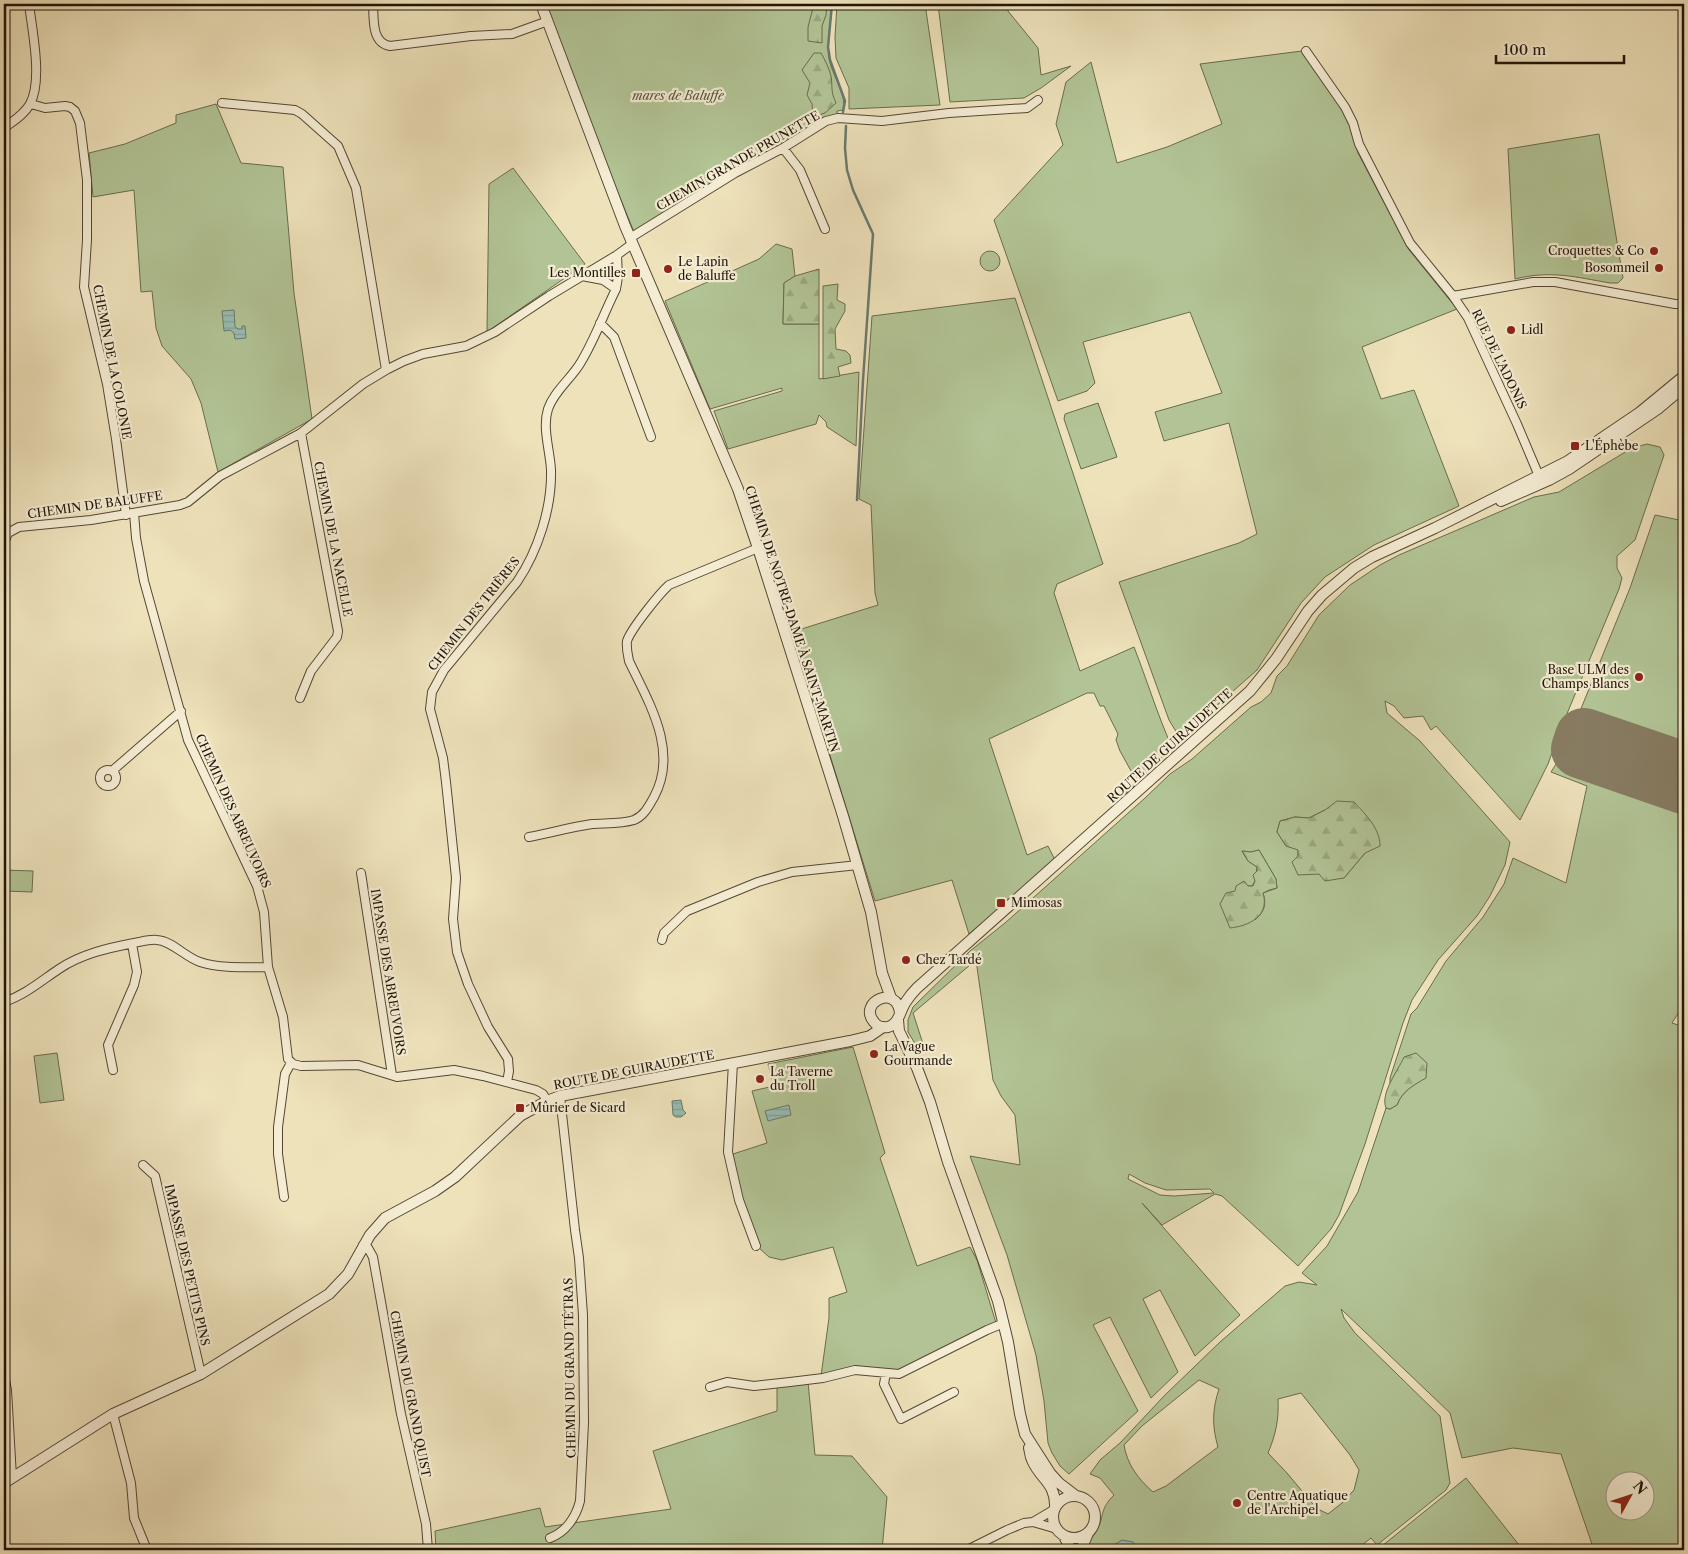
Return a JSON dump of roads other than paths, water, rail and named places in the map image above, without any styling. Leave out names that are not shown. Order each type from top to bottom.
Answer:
[{"type":"street","points":[[4,128],[24,113],[30,104],[36,78],[36,54],[29,4]]},
{"type":"street","points":[[373,4],[377,37],[382,43],[390,46],[471,36],[512,34],[548,22]]},
{"type":"street","name":"CHEMIN DE NOTRE-DAME À SAINT-MARTIN","points":[[541,4],[631,241],[738,489],[858,864],[871,912],[882,973],[882,989],[879,998]]},
{"type":"street","points":[[1306,51],[1327,78],[1345,107],[1353,123],[1359,144],[1410,243],[1452,296]]},
{"type":"street","name":"CHEMIN GRANDE PRUNETTE","points":[[631,241],[736,173],[783,148],[826,121],[838,118],[882,121],[949,113],[1027,108],[1038,100]]},
{"type":"street","points":[[222,103],[295,110],[338,146],[356,188],[386,370]]},
{"type":"street","name":"CHEMIN DE LA COLONIE","points":[[30,104],[45,108],[65,106],[75,111],[80,123],[86,180],[87,240],[84,287],[107,384],[130,514]]},
{"type":"street","points":[[783,148],[800,170],[825,229]]},
{"type":"street","name":"CHEMIN DE BALUFFE","points":[[4,543],[6,530],[19,527],[91,520],[188,502],[220,476],[301,432],[363,384],[386,370],[423,354],[466,346],[495,332],[549,296],[617,255],[631,241]]},
{"type":"street","name":"CHEMIN DES TRIÈRES","points":[[506,1082],[509,1071],[508,1059],[484,1018],[468,984],[457,952],[453,919],[456,878],[446,782],[443,758],[431,714],[430,697],[444,670],[517,582],[530,560],[547,508],[551,479],[546,424],[548,410],[554,398],[583,358],[616,290],[618,277],[617,255]]},
{"type":"street","points":[[582,276],[603,280],[616,290]]},
{"type":"street","name":"RUE DE L'ADONIS","points":[[1539,476],[1468,318],[1452,296],[1541,281],[1564,283],[1675,304],[1684,304]]},
{"type":"street","name":"RUE DE L'ADONIS","points":[[1675,304],[1684,309]]},
{"type":"street","points":[[600,323],[614,337],[651,437]]},
{"type":"street","name":"ROUTE DE GUIRAUDETTE","points":[[899,1017],[906,1001],[918,988],[1240,700],[1263,675],[1308,611],[1338,581],[1372,557],[1435,528],[1568,461],[1639,413],[1684,376]]},
{"type":"street","name":"ROUTE DE GUIRAUDETTE","points":[[1435,528],[1452,523],[1535,487],[1570,469],[1659,408],[1684,387]]},
{"type":"street","name":"CHEMIN DE LA NACELLE","points":[[300,698],[312,671],[337,637],[338,631],[301,432]]},
{"type":"street","name":"ROUTE DE GUIRAUDETTE","points":[[1452,523],[1538,481],[1539,476]]},
{"type":"street","name":"CHEMIN DES ABREUVOIRS","points":[[130,514],[144,581],[188,740],[256,886],[264,912],[268,967],[283,1017],[287,1058],[291,1063]]},
{"type":"street","points":[[528,837],[586,825],[612,824],[634,820],[644,813],[660,786],[663,776],[664,759],[658,723],[629,661],[627,651],[628,639],[660,594],[669,585],[758,548]]},
{"type":"street","points":[[112,771],[181,711]]},
{"type":"street","points":[[662,940],[664,933],[688,911],[758,882],[792,872],[858,864]]},
{"type":"street","name":"IMPASSE DES ABREUVOIRS","points":[[361,873],[392,1075]]},
{"type":"street","points":[[4,1002],[24,994],[72,962],[111,947],[159,940],[166,942],[193,959],[207,964],[268,967]]},
{"type":"street","points":[[113,1070],[108,1045],[134,985],[137,972],[132,944]]},
{"type":"street","name":"CHEMIN DE NOTRE-DAME À SAINT-MARTIN","points":[[882,973],[892,999]]},
{"type":"street","name":"ROUTE DE GUIRAUDETTE","points":[[892,999],[918,988]]},
{"type":"street","points":[[906,1045],[884,1027],[877,1025],[873,1020],[870,1014],[871,1008],[879,998],[892,999],[898,1004],[899,1031],[906,1045],[930,1102],[948,1162],[1004,1324],[1020,1414],[1032,1460],[1052,1487],[1056,1497],[1053,1515],[1054,1524],[1071,1550]]},
{"type":"street","points":[[884,1027],[892,1025],[899,1017]]},
{"type":"street","points":[[857,1039],[867,1030],[873,1020]]},
{"type":"street","name":"ROUTE DE GUIRAUDETTE","points":[[8,1480],[114,1414],[201,1374],[329,1294],[348,1274],[364,1245],[385,1218],[435,1191],[455,1177],[520,1116],[547,1101],[560,1096],[857,1039],[870,1036],[884,1027]]},
{"type":"street","points":[[284,1197],[278,1147],[278,1127],[285,1074],[291,1063],[307,1066],[358,1065],[397,1077],[454,1070],[536,1090],[543,1094],[547,1101]]},
{"type":"street","points":[[733,1063],[728,1152],[739,1200],[756,1246]]},
{"type":"street","name":"CHEMIN DU GRAND TÉTRAS","points":[[550,1538],[566,1528],[578,1511],[584,1423],[583,1315],[580,1267],[560,1096]]},
{"type":"street","name":"IMPASSE DES PETITS PINS","points":[[143,1165],[155,1176],[201,1374]]},
{"type":"street","name":"CHEMIN DU GRAND QUIST","points":[[364,1245],[373,1256],[405,1432],[426,1524],[428,1550]]},
{"type":"street","points":[[710,1387],[727,1382],[754,1386],[790,1382],[829,1377],[851,1371],[899,1374],[987,1330],[1004,1324]]},
{"type":"street","points":[[886,1373],[884,1384],[900,1419],[954,1392]]},
{"type":"street","points":[[4,1374],[7,1390],[8,1480]]},
{"type":"street","points":[[114,1414],[131,1483],[134,1518],[147,1550]]},
{"type":"street","points":[[1028,1439],[1050,1473],[1059,1483],[1076,1496]]},
{"type":"street","points":[[967,1550],[1007,1530],[1024,1523],[1033,1522],[1055,1508],[1060,1501],[1068,1496],[1076,1496],[1084,1498],[1090,1503],[1095,1519],[1081,1550]]},
{"type":"street","points":[[1033,1522],[1072,1538],[1080,1538],[1088,1533]]},
{"type":"water","points":[[234,310],[235,327],[242,329],[242,326],[245,326],[246,338],[235,339],[234,333],[230,330],[224,331],[222,311]]},
{"type":"water","points":[[681,1100],[683,1110],[686,1113],[681,1117],[676,1117],[673,1115],[672,1101]]},
{"type":"water","points":[[789,1105],[791,1115],[768,1121],[765,1111]]},
{"type":"water","points":[[1122,1540],[1133,1542],[1140,1550],[1110,1550],[1112,1546]]},
{"type":"waterway","points":[[832,4],[828,47],[830,60],[845,101],[843,112]]},
{"type":"waterway","points":[[846,126],[847,170],[853,190],[873,234],[857,500]]},
{"type":"place","name":"Croquettes & Co","points":[[1654,251]]},
{"type":"place","name":"Bosommeil","points":[[1659,268]]},
{"type":"place","name":"Le Lapin de Baluffe","points":[[668,269]]},
{"type":"place","name":"Les Montilles","points":[[636,273]]},
{"type":"place","name":"Lidl","points":[[1511,330]]},
{"type":"place","name":"L'Éphèbe","points":[[1575,446]]},
{"type":"place","name":"Base ULM des Champs Blancs","points":[[1639,677]]},
{"type":"place","name":"Mimosas","points":[[1001,903]]},
{"type":"place","name":"Chez Tardé","points":[[906,960]]},
{"type":"place","name":"La Vague Gourmande","points":[[874,1054]]},
{"type":"place","name":"La Taverne du Troll","points":[[760,1079]]},
{"type":"place","name":"Mûrier de Sicard","points":[[520,1108]]},
{"type":"place","name":"Centre Aquatique de l'Archipel","points":[[1237,1503]]},
{"type":"park label","name":"mares de Baluffe","points":[[678,96]]}]
